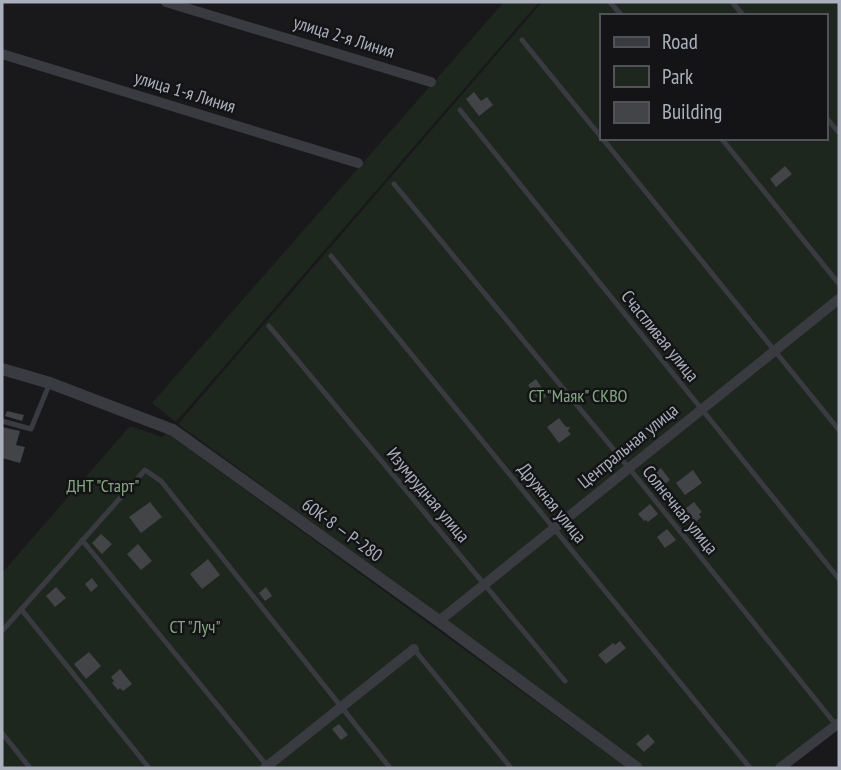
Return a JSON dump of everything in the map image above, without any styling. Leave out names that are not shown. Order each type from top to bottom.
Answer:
[{"type":"street","name":"улица 2-я Линия","points":[[166,2],[431,82]]},
{"type":"street","name":"улица 1-я Линия","points":[[2,54],[358,163]]},
{"type":"street","name":"Центральная улица","points":[[439,621],[839,299]]},
{"type":"street","name":"60К-8 — Р-280","points":[[2,369],[50,383],[173,430],[439,621],[637,768]]},
{"type":"street","points":[[267,768],[414,649]]},
{"type":"street","points":[[780,768],[838,724]]},
{"type":"lane","points":[[522,40],[600,136]]},
{"type":"lane","name":"Счастливая улица","points":[[460,110],[839,579]]},
{"type":"lane","points":[[827,118],[839,133]]},
{"type":"lane","points":[[604,140],[839,430]]},
{"type":"lane","points":[[723,140],[839,284]]},
{"type":"lane","name":"Солнечная улица","points":[[394,184],[838,724]]},
{"type":"lane","name":"Дружная улица","points":[[331,256],[750,768]]},
{"type":"lane","name":"Изумрудная улица","points":[[269,326],[565,681]]},
{"type":"lane","points":[[2,421],[30,429],[50,383]]},
{"type":"lane","points":[[2,631],[145,470],[161,481],[390,768]]},
{"type":"lane","points":[[82,540],[267,768]]},
{"type":"lane","points":[[21,609],[149,768]]},
{"type":"lane","points":[[414,649],[511,768]]},
{"type":"lane","points":[[2,733],[30,768]]},
{"type":"green space","points":[[504,2],[539,2],[176,422],[152,403]]},
{"type":"green space","name":"СТ \"Маяк\" СКВО","points":[[542,2],[839,2],[839,726],[786,768],[646,768],[178,424]]},
{"type":"green space","name":"СТ \"Луч\"","points":[[130,426],[162,437],[167,433],[627,768],[2,768],[2,573]]},
{"type":"building","points":[[474,92],[481,101],[487,97],[493,105],[479,116],[466,99]]},
{"type":"building","points":[[785,166],[792,174],[776,187],[770,179]]},
{"type":"building","points":[[536,379],[547,396],[540,402],[528,385]]},
{"type":"building","points":[[7,411],[24,415],[22,421],[5,416]]},
{"type":"building","points":[[559,418],[566,427],[570,427],[568,431],[571,434],[559,443],[547,427]]},
{"type":"building","points":[[2,427],[20,431],[16,445],[25,447],[20,463],[2,458]]},
{"type":"building","points":[[661,468],[670,480],[658,490],[648,478]]},
{"type":"building","points":[[693,470],[702,483],[685,495],[676,483]]},
{"type":"building","points":[[150,502],[162,517],[141,533],[129,517]]},
{"type":"building","points":[[694,502],[702,512],[699,514],[701,517],[692,525],[681,512]]},
{"type":"building","points":[[650,504],[658,514],[648,522],[638,514]]},
{"type":"building","points":[[667,529],[676,540],[665,548],[657,537]]},
{"type":"building","points":[[101,534],[112,544],[102,554],[92,543]]},
{"type":"building","points":[[138,544],[152,561],[141,570],[127,554]]},
{"type":"building","points":[[208,559],[220,575],[202,589],[190,574]]},
{"type":"building","points":[[92,578],[98,586],[91,592],[85,584]]},
{"type":"building","points":[[56,587],[66,598],[55,607],[46,596]]},
{"type":"building","points":[[266,587],[272,596],[265,601],[259,593]]},
{"type":"building","points":[[620,641],[626,648],[606,664],[598,655]]},
{"type":"building","points":[[89,652],[101,666],[86,679],[74,664]]},
{"type":"building","points":[[120,669],[132,684],[123,691],[120,688],[118,690],[112,683],[114,681],[111,677]]},
{"type":"building","points":[[339,724],[348,735],[341,740],[332,729]]},
{"type":"building","points":[[648,734],[655,742],[644,752],[636,744]]},
{"type":"park label","name":"ДНТ \"Старт\"","points":[[103,486]]}]
